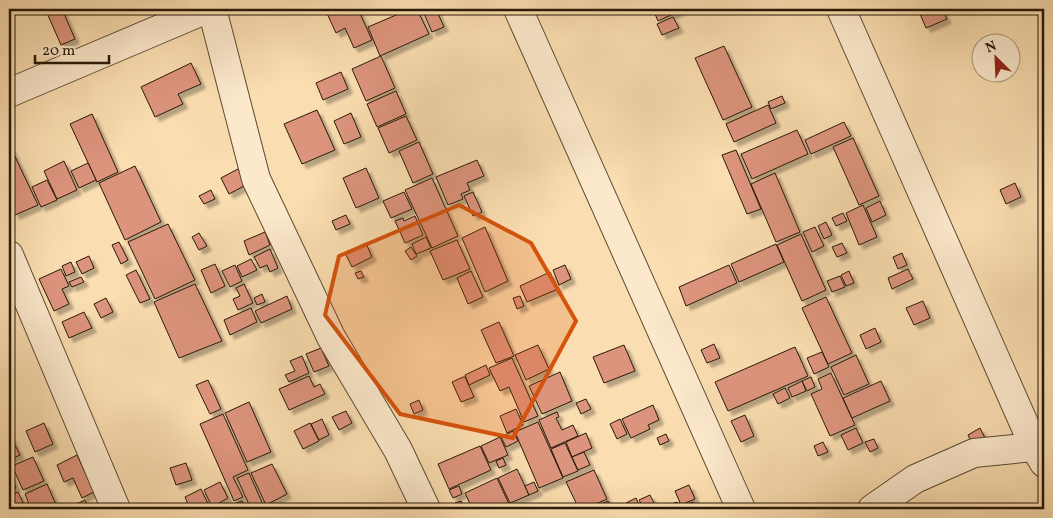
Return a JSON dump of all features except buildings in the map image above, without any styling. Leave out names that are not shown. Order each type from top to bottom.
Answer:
[{"type":"street","points":[[9,93],[207,9]]},
{"type":"street","points":[[212,9],[256,179],[331,337],[398,450],[426,509]]},
{"type":"street","points":[[518,9],[741,509]]},
{"type":"street","points":[[841,9],[1041,452],[974,453],[915,479],[872,509]]},
{"type":"street","points":[[9,255],[116,509]]},
{"type":"highlighted area","points":[[459,205],[531,243],[576,321],[513,438],[400,414],[325,315],[339,256]]}]
